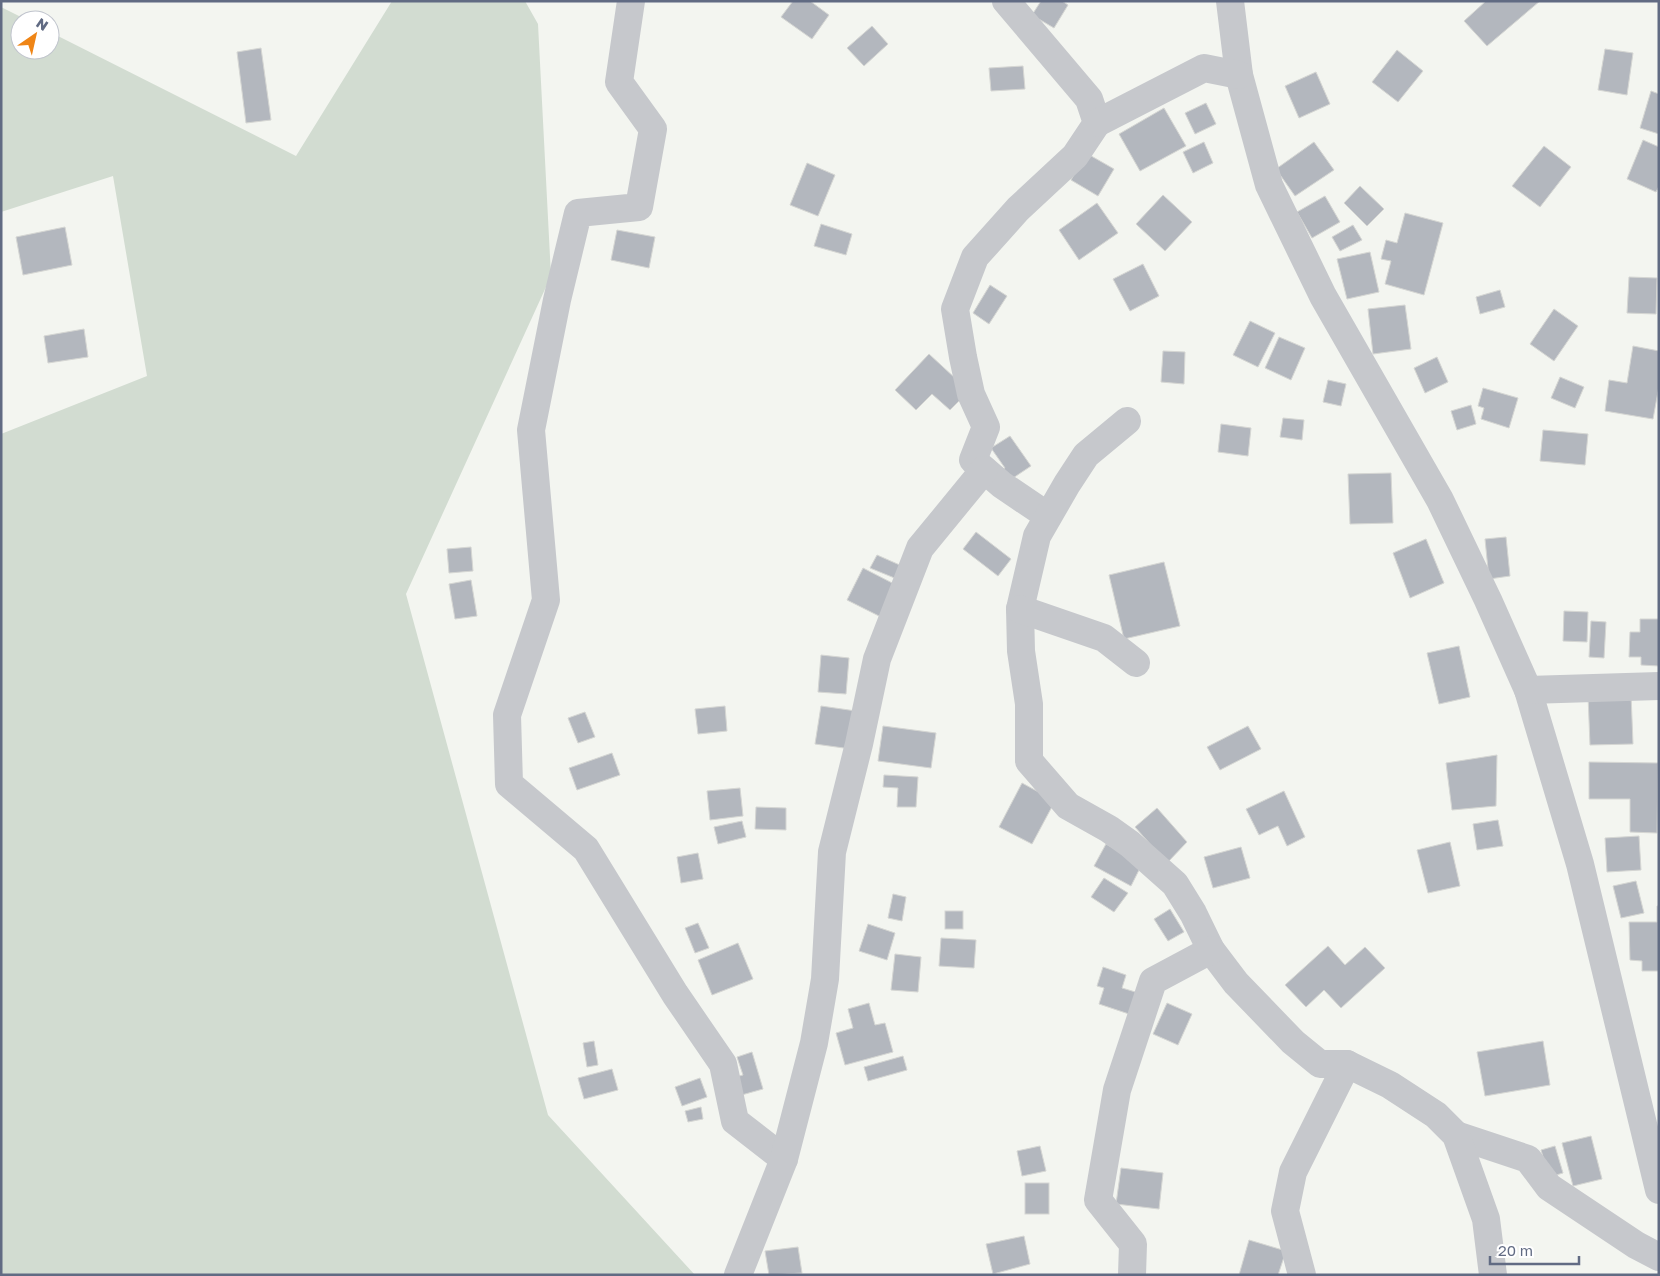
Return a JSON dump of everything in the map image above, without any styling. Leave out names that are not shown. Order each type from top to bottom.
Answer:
[{"type":"street","points":[[631,1],[619,82],[653,130],[639,207],[578,213],[557,300],[531,430],[546,600],[507,715],[509,784],[586,849],[675,994],[723,1064],[736,1121],[784,1159]]},
{"type":"street","points":[[1006,1],[1089,99],[1097,123]]},
{"type":"street","points":[[1230,1],[1239,75],[1270,185],[1323,296],[1440,500],[1488,600],[1528,690],[1580,864],[1659,1190]]},
{"type":"street","points":[[1048,516],[1002,485],[973,460],[986,427],[971,394],[955,309],[975,257],[1018,209],[1075,156],[1097,123],[1204,68],[1239,75]]},
{"type":"street","points":[[1127,421],[1086,455],[1037,536],[1020,609],[1021,651],[1029,704],[1029,761],[1068,806],[1109,829],[1130,844],[1175,884],[1193,913],[1210,950],[1236,983],[1293,1042],[1320,1064],[1347,1064],[1390,1085],[1436,1115],[1456,1135],[1486,1219],[1493,1275]]},
{"type":"street","points":[[738,1275],[784,1159],[814,1043],[824,979],[832,852],[859,744],[877,658],[920,548],[984,470]]},
{"type":"street","points":[[1020,609],[1104,638],[1136,664]]},
{"type":"street","points":[[1528,690],[1659,686]]},
{"type":"street","points":[[1132,1275],[1133,1244],[1098,1200],[1117,1090],[1152,981],[1210,950]]},
{"type":"street","points":[[1302,1275],[1284,1212],[1293,1172],[1347,1064]]},
{"type":"street","points":[[1456,1135],[1528,1159],[1548,1187],[1628,1240],[1659,1257]]},
{"type":"shaded area","points":[[392,1],[525,1],[538,24],[551,276],[406,594],[548,1115],[695,1275],[1,1275],[1,434],[147,376],[113,176],[1,212],[1,7],[10,12],[10,60],[60,60],[60,37],[296,156]]},
{"type":"building","points":[[793,1],[810,1],[829,15],[812,39],[781,17]]},
{"type":"building","points":[[1041,1],[1062,1],[1068,5],[1054,28],[1032,15]]},
{"type":"building","points":[[1486,1],[1540,1],[1487,46],[1464,21]]},
{"type":"building","points":[[872,26],[888,44],[864,66],[847,48]]},
{"type":"building","points":[[261,48],[271,120],[246,123],[237,52]]},
{"type":"building","points":[[1605,49],[1633,53],[1627,95],[1598,90]]},
{"type":"building","points":[[1397,50],[1423,71],[1398,102],[1372,82]]},
{"type":"building","points":[[1023,66],[1025,89],[991,91],[989,68]]},
{"type":"building","points":[[1316,72],[1330,104],[1299,118],[1285,86]]},
{"type":"building","points":[[1651,91],[1659,94],[1659,134],[1640,128]]},
{"type":"building","points":[[1206,103],[1216,124],[1195,134],[1185,113]]},
{"type":"building","points":[[1164,108],[1186,146],[1140,171],[1119,134]]},
{"type":"building","points":[[1643,140],[1659,147],[1659,186],[1656,192],[1627,179]]},
{"type":"building","points":[[1204,142],[1213,163],[1193,173],[1183,152]]},
{"type":"building","points":[[1314,142],[1334,170],[1295,196],[1276,169]]},
{"type":"building","points":[[1544,146],[1571,167],[1540,207],[1512,186]]},
{"type":"building","points":[[1086,153],[1114,169],[1098,196],[1071,180]]},
{"type":"building","points":[[807,163],[835,175],[818,216],[790,205]]},
{"type":"building","points":[[1360,186],[1384,209],[1367,226],[1344,203]]},
{"type":"building","points":[[1163,195],[1192,222],[1165,251],[1136,224]]},
{"type":"building","points":[[1325,196],[1340,222],[1312,238],[1297,212]]},
{"type":"building","points":[[1097,203],[1118,233],[1079,260],[1059,230]]},
{"type":"building","points":[[1405,213],[1443,223],[1424,295],[1385,284],[1391,261],[1381,259],[1386,240],[1397,243]]},
{"type":"building","points":[[821,224],[852,234],[846,255],[814,246]]},
{"type":"building","points":[[1353,225],[1362,240],[1340,251],[1332,237]]},
{"type":"building","points":[[65,227],[72,265],[23,275],[16,237]]},
{"type":"building","points":[[617,230],[655,237],[649,268],[611,260]]},
{"type":"building","points":[[1370,252],[1379,292],[1347,299],[1337,259]]},
{"type":"building","points":[[1143,264],[1159,296],[1130,311],[1113,279]]},
{"type":"building","points":[[1629,277],[1657,278],[1656,314],[1627,313]]},
{"type":"building","points":[[990,285],[1007,296],[989,324],[973,313]]},
{"type":"building","points":[[1500,290],[1505,307],[1480,314],[1476,297]]},
{"type":"building","points":[[1405,305],[1411,349],[1373,354],[1368,309]]},
{"type":"building","points":[[1554,309],[1578,326],[1554,361],[1530,344]]},
{"type":"building","points":[[1250,321],[1275,333],[1258,367],[1233,355]]},
{"type":"building","points":[[84,329],[88,357],[48,363],[44,336]]},
{"type":"building","points":[[1279,337],[1305,348],[1291,380],[1265,368]]},
{"type":"building","points":[[1633,346],[1659,351],[1659,386],[1653,419],[1605,411],[1609,380],[1627,383]]},
{"type":"building","points":[[1163,351],[1185,352],[1184,384],[1161,382]]},
{"type":"building","points":[[929,354],[969,391],[950,410],[932,394],[916,410],[895,390]]},
{"type":"building","points":[[1437,357],[1448,382],[1425,393],[1414,368]]},
{"type":"building","points":[[1560,377],[1584,387],[1575,408],[1551,398]]},
{"type":"building","points":[[1328,380],[1346,384],[1341,406],[1323,402]]},
{"type":"building","points":[[1483,388],[1518,398],[1509,428],[1481,419],[1484,408],[1478,406]]},
{"type":"building","points":[[1471,405],[1476,424],[1457,430],[1451,411]]},
{"type":"building","points":[[1283,418],[1304,420],[1302,440],[1280,437]]},
{"type":"building","points":[[1221,424],[1251,428],[1248,456],[1218,452]]},
{"type":"building","points":[[1543,430],[1588,434],[1585,465],[1540,461]]},
{"type":"building","points":[[1010,436],[1031,466],[1004,484],[997,473],[1005,468],[991,448]]},
{"type":"building","points":[[1391,473],[1393,523],[1350,524],[1348,474]]},
{"type":"building","points":[[976,532],[1011,559],[998,576],[963,549]]},
{"type":"building","points":[[1506,537],[1510,576],[1489,579],[1485,539]]},
{"type":"building","points":[[1426,539],[1444,583],[1410,598],[1393,553]]},
{"type":"building","points":[[471,547],[473,571],[449,573],[447,549]]},
{"type":"building","points":[[877,555],[902,566],[897,579],[870,568]]},
{"type":"building","points":[[1164,562],[1180,626],[1124,639],[1109,575]]},
{"type":"building","points":[[863,568],[898,586],[883,618],[847,600]]},
{"type":"building","points":[[471,580],[477,616],[455,619],[449,584]]},
{"type":"building","points":[[1564,611],[1588,612],[1587,642],[1563,641]]},
{"type":"building","points":[[1640,619],[1659,619],[1659,666],[1641,665],[1641,657],[1629,657],[1630,632],[1640,632]]},
{"type":"building","points":[[1591,621],[1606,622],[1604,658],[1589,657]]},
{"type":"building","points":[[1459,646],[1470,697],[1439,704],[1427,653]]},
{"type":"building","points":[[821,655],[849,658],[846,694],[818,692]]},
{"type":"building","points":[[1631,694],[1633,744],[1590,745],[1588,695]]},
{"type":"building","points":[[725,706],[727,731],[698,734],[695,709]]},
{"type":"building","points":[[821,706],[856,711],[851,749],[815,744]]},
{"type":"building","points":[[585,712],[595,737],[578,743],[568,718]]},
{"type":"building","points":[[883,726],[936,733],[931,768],[878,761]]},
{"type":"building","points":[[1248,726],[1261,749],[1220,770],[1207,747]]},
{"type":"building","points":[[612,753],[620,775],[577,790],[569,768]]},
{"type":"building","points":[[1497,755],[1496,806],[1452,810],[1446,763]]},
{"type":"building","points":[[1589,762],[1658,763],[1657,833],[1630,832],[1630,799],[1589,799]]},
{"type":"building","points":[[884,775],[918,777],[916,807],[897,807],[898,788],[883,787]]},
{"type":"building","points":[[1022,783],[1055,801],[1032,844],[999,827]]},
{"type":"building","points":[[740,788],[743,816],[710,820],[707,791]]},
{"type":"building","points":[[1284,791],[1305,837],[1287,846],[1278,826],[1259,835],[1246,809]]},
{"type":"building","points":[[756,807],[786,808],[786,830],[755,829]]},
{"type":"building","points":[[1157,808],[1187,842],[1167,863],[1135,827]]},
{"type":"building","points":[[1498,820],[1503,846],[1477,850],[1473,824]]},
{"type":"building","points":[[742,821],[746,837],[718,844],[714,827]]},
{"type":"building","points":[[1639,836],[1641,870],[1607,872],[1605,838]]},
{"type":"building","points":[[1450,842],[1460,886],[1428,893],[1417,850]]},
{"type":"building","points":[[1106,844],[1142,864],[1131,886],[1094,866]]},
{"type":"building","points":[[1241,847],[1250,878],[1213,888],[1204,857]]},
{"type":"building","points":[[698,853],[703,879],[681,883],[677,857]]},
{"type":"building","points":[[1104,878],[1128,893],[1114,912],[1091,897]]},
{"type":"building","points":[[1636,881],[1644,913],[1621,918],[1613,886]]},
{"type":"building","points":[[893,894],[906,897],[902,921],[888,918]]},
{"type":"building","points":[[1657,906],[1659,906],[1659,971],[1642,971],[1642,961],[1630,960],[1629,922],[1657,922]]},
{"type":"building","points":[[1170,909],[1184,932],[1168,941],[1154,919]]},
{"type":"building","points":[[945,911],[963,911],[963,929],[945,929]]},
{"type":"building","points":[[698,923],[709,948],[695,953],[685,928]]},
{"type":"building","points":[[868,924],[895,933],[887,960],[859,951]]},
{"type":"building","points":[[941,938],[976,940],[974,968],[939,966]]},
{"type":"building","points":[[738,943],[753,979],[712,995],[698,960]]},
{"type":"building","points":[[1328,946],[1345,965],[1365,947],[1385,968],[1341,1008],[1324,990],[1306,1007],[1285,985]]},
{"type":"building","points":[[895,954],[921,957],[918,992],[891,990]]},
{"type":"building","points":[[1103,967],[1126,975],[1122,988],[1142,994],[1135,1016],[1099,1004],[1104,988],[1097,986]]},
{"type":"building","points":[[869,1003],[875,1025],[885,1023],[893,1052],[845,1065],[836,1033],[853,1028],[848,1009]]},
{"type":"building","points":[[1167,1003],[1192,1014],[1178,1045],[1153,1034]]},
{"type":"building","points":[[594,1041],[598,1065],[587,1067],[583,1043]]},
{"type":"building","points":[[1543,1041],[1550,1085],[1485,1096],[1477,1052]]},
{"type":"building","points":[[752,1052],[763,1089],[738,1096],[732,1078],[743,1075],[737,1057]]},
{"type":"building","points":[[903,1056],[907,1070],[868,1081],[864,1067]]},
{"type":"building","points":[[612,1069],[618,1090],[584,1099],[578,1078]]},
{"type":"building","points":[[700,1078],[707,1097],[682,1106],[675,1087]]},
{"type":"building","points":[[701,1107],[703,1119],[688,1122],[685,1111]]},
{"type":"building","points":[[1591,1136],[1602,1179],[1573,1186],[1562,1143]]},
{"type":"building","points":[[1040,1146],[1046,1171],[1022,1176],[1017,1151]]},
{"type":"building","points":[[1555,1146],[1563,1173],[1549,1177],[1541,1150]]},
{"type":"building","points":[[1121,1168],[1163,1173],[1159,1209],[1116,1204]]},
{"type":"building","points":[[1025,1183],[1049,1183],[1049,1214],[1025,1214]]},
{"type":"building","points":[[1024,1236],[1030,1264],[993,1274],[986,1244]]},
{"type":"building","points":[[1249,1240],[1286,1251],[1278,1275],[1239,1275]]},
{"type":"building","points":[[798,1247],[802,1273],[769,1275],[765,1251]]}]
